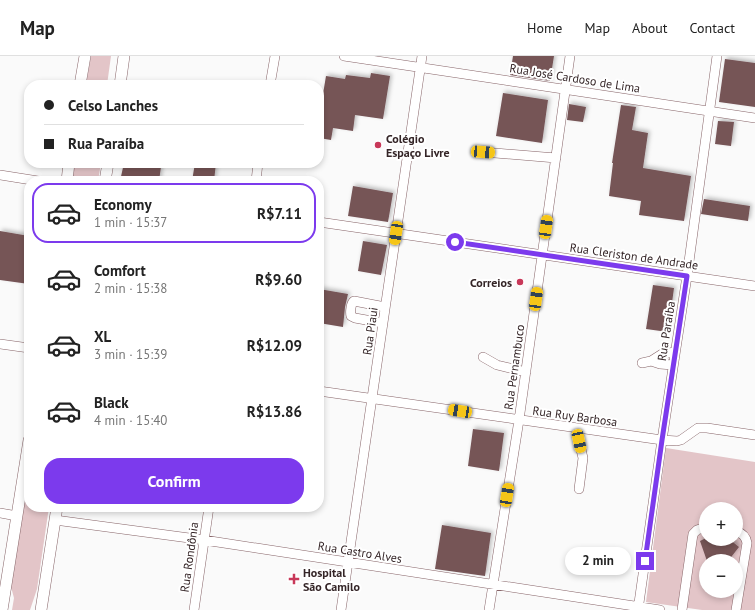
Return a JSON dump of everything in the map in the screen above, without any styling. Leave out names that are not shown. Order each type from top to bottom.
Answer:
[{"type":"main road","points":[[81,80],[85,56]]},
{"type":"main road","points":[[121,80],[124,56]]},
{"type":"main road","points":[[2,610],[24,472]]},
{"type":"main road","points":[[42,610],[57,512]]},
{"type":"street","points":[[271,80],[275,56]]},
{"type":"street","name":"Rua José Cardoso de Lima","points":[[344,56],[755,118]]},
{"type":"street","name":"Rua Piaui","points":[[341,610],[422,56]]},
{"type":"street","name":"Rua Pernambuco","points":[[490,610],[526,372],[570,56]]},
{"type":"street","name":"Rua Paraíba","points":[[638,608],[687,276],[717,56]]},
{"type":"street","points":[[483,152],[556,158]]},
{"type":"street","points":[[0,175],[24,179]]},
{"type":"street","name":"Rua Cleriston de Andrade","points":[[324,223],[755,286]]},
{"type":"street","points":[[383,323],[355,318],[352,316],[351,311],[352,303],[354,301],[385,307]]},
{"type":"street","points":[[0,344],[24,347]]},
{"type":"street","points":[[673,366],[646,362],[662,354],[675,352]]},
{"type":"street","points":[[483,357],[497,365],[526,372]]},
{"type":"street","name":"Rua Ruy Barbosa","points":[[324,392],[662,440],[681,440],[698,428],[755,435]]},
{"type":"street","points":[[579,429],[579,441],[583,458],[579,489]]},
{"type":"street","name":"Rua Rondônia","points":[[194,610],[208,512]]},
{"type":"street","points":[[0,513],[17,516]]},
{"type":"street","name":"Rua Castro Alves","points":[[56,520],[204,540],[493,584],[638,608],[660,610]]},
{"type":"street","points":[[682,610],[693,534],[699,529]]},
{"type":"street","points":[[736,610],[747,543],[743,534]]},
{"type":"shaded area","points":[[91,56],[111,56],[108,80],[87,80]]},
{"type":"shaded area","points":[[74,168],[100,168],[99,176],[73,176]]},
{"type":"shaded area","points":[[666,448],[755,462],[755,610],[702,610],[646,602]]},
{"type":"shaded area","points":[[24,505],[24,512],[48,512],[37,589],[30,610],[12,610],[14,598],[11,587]]},
{"type":"building","points":[[513,56],[554,56],[550,81],[510,75]]},
{"type":"building","points":[[725,59],[755,63],[755,107],[719,102]]},
{"type":"building","points":[[371,73],[390,76],[383,119],[355,115],[353,131],[333,128],[331,140],[324,139],[324,88],[326,76],[345,79],[346,75],[370,78]]},
{"type":"building","points":[[503,93],[548,100],[542,143],[496,136]]},
{"type":"building","points":[[569,104],[586,107],[583,122],[567,120]]},
{"type":"building","points":[[621,105],[636,107],[632,130],[648,133],[643,168],[691,176],[684,221],[639,215],[641,201],[609,196],[612,163]]},
{"type":"building","points":[[718,121],[734,122],[731,146],[715,144]]},
{"type":"building","points":[[123,168],[161,168],[160,176],[121,176]]},
{"type":"building","points":[[194,168],[215,168],[215,176],[193,176]]},
{"type":"building","points":[[353,186],[393,193],[388,222],[348,216]]},
{"type":"building","points":[[704,199],[750,206],[748,221],[701,214]]},
{"type":"building","points":[[0,231],[24,235],[24,283],[0,280]]},
{"type":"building","points":[[363,241],[387,245],[381,275],[358,271]]},
{"type":"building","points":[[653,285],[674,288],[668,332],[646,329]]},
{"type":"building","points":[[324,290],[348,294],[343,327],[324,324]]},
{"type":"building","points":[[473,429],[504,433],[499,471],[468,466]]},
{"type":"building","points":[[442,525],[491,533],[485,576],[435,569]]},
{"type":"building","points":[[702,546],[739,547],[734,554],[705,554]]},
{"type":"place","name":"Colégio Espaço Livre","points":[[378,145]]},
{"type":"place","name":"Correios","points":[[520,282]]},
{"type":"place","name":"Hospital São Camilo","points":[[294,579]]},
{"type":"route","points":[[455,242],[687,276],[645,561]]}]
